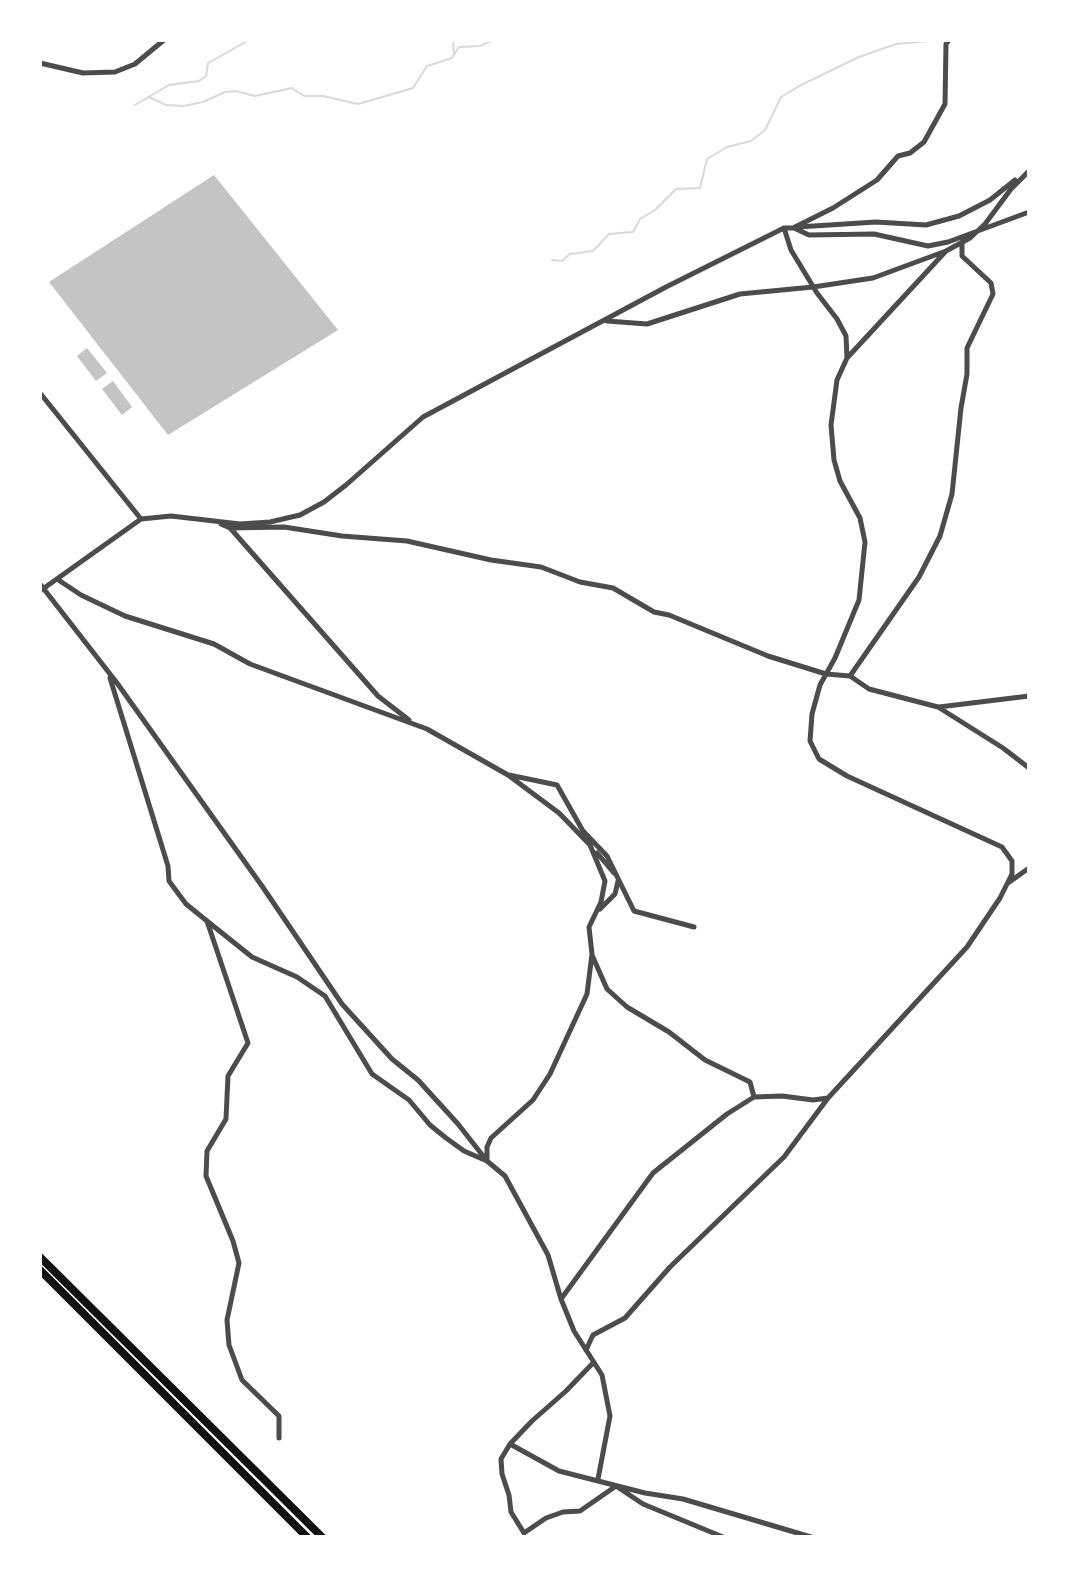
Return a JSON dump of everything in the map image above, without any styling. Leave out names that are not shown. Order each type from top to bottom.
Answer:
[{"type":"highway","points":[[40,1257],[322,1537]]},
{"type":"highway","points":[[40,1270],[307,1537]]},
{"type":"street","points":[[40,63],[83,73],[115,72],[135,64],[164,40]]},
{"type":"street","points":[[793,228],[866,188],[898,156],[910,153],[924,142],[945,104],[946,44],[949,40]]},
{"type":"street","points":[[598,1479],[610,1416],[601,1370],[586,1351],[561,1299],[548,1255],[505,1176],[487,1161],[428,1091],[392,1059],[342,1004],[262,886],[41,587],[141,519],[171,516],[240,524],[270,522],[300,515],[346,485],[423,417],[666,287],[784,228],[876,222],[926,225],[959,216],[990,200],[1029,171]]},
{"type":"street","points":[[606,321],[647,324],[740,294],[873,278],[962,242],[978,231],[1029,171]]},
{"type":"street","points":[[793,228],[809,235],[874,234],[928,246],[948,242],[1029,212]]},
{"type":"street","points":[[784,228],[791,250],[846,336],[847,358]]},
{"type":"street","points":[[850,676],[919,577],[940,536],[952,494],[967,374],[967,348],[993,294],[991,283],[962,256],[962,242]]},
{"type":"street","points":[[586,1351],[593,1335],[625,1318],[670,1267],[784,1157],[828,1098],[967,947],[1012,874],[1012,861],[1002,847],[847,776],[819,759],[810,741],[812,714],[820,685],[859,600],[865,566],[865,542],[860,518],[840,481],[834,460],[831,425],[837,380],[847,358],[946,251]]},
{"type":"street","points":[[40,393],[141,519]]},
{"type":"street","points":[[217,521],[230,528],[378,696],[415,724],[508,775],[559,813],[619,878]]},
{"type":"street","points":[[230,528],[284,527],[342,536],[381,537],[541,567],[580,582],[622,591],[654,612],[669,615],[768,656],[826,674],[850,676],[869,689],[938,707],[1029,768]]},
{"type":"street","points":[[57,579],[81,595],[125,616],[214,644],[250,664],[415,724]]},
{"type":"street","points":[[109,675],[168,866],[169,881],[186,904],[252,957],[297,977],[325,996],[372,1074],[409,1100],[419,1114],[446,1138],[464,1151],[487,1161]]},
{"type":"street","points":[[938,707],[1029,696]]},
{"type":"street","points":[[508,775],[557,785],[583,831],[607,856],[634,911],[694,927]]},
{"type":"street","points":[[487,1161],[491,1138],[533,1100],[550,1074],[587,994],[592,954],[589,927],[605,891],[605,881],[590,845]]},
{"type":"street","points":[[1007,883],[1029,868]]},
{"type":"street","points":[[597,912],[615,894],[619,878]]},
{"type":"street","points":[[207,921],[248,1043],[228,1076],[226,1119],[207,1151],[206,1176],[239,1263],[227,1320],[229,1345],[242,1380],[279,1416],[279,1438]]},
{"type":"street","points":[[592,954],[607,989],[627,1007],[669,1032],[705,1060],[750,1082],[754,1097]]},
{"type":"street","points":[[561,1299],[653,1173],[718,1121],[754,1097],[828,1098]]},
{"type":"street","points":[[593,1363],[510,1444],[501,1459],[502,1474],[511,1512],[524,1533],[546,1518],[563,1512],[580,1511],[616,1486]]},
{"type":"street","points":[[510,1444],[559,1471],[683,1499],[811,1537]]},
{"type":"street","points":[[616,1486],[643,1504],[723,1537]]},
{"type":"building","points":[[214,175],[338,330],[168,435],[49,282]]},
{"type":"building","points":[[87,348],[107,373],[96,381],[77,356]]},
{"type":"building","points":[[113,381],[132,407],[122,415],[102,389]]},
{"type":"waterway","points":[[135,105],[169,85],[199,81],[206,76],[208,63],[249,40]]},
{"type":"waterway","points":[[453,40],[454,55]]},
{"type":"waterway","points":[[149,97],[166,105],[184,106],[225,92],[236,91],[255,96],[292,88],[304,96],[323,96],[358,104],[413,88],[427,66],[452,58],[459,47],[480,46],[493,40]]},
{"type":"waterway","points":[[552,260],[562,261],[570,254],[593,251],[609,234],[633,232],[640,219],[655,210],[676,189],[700,188],[707,159],[727,147],[751,141],[765,130],[781,97],[801,85],[859,57],[896,44],[941,40]]}]
